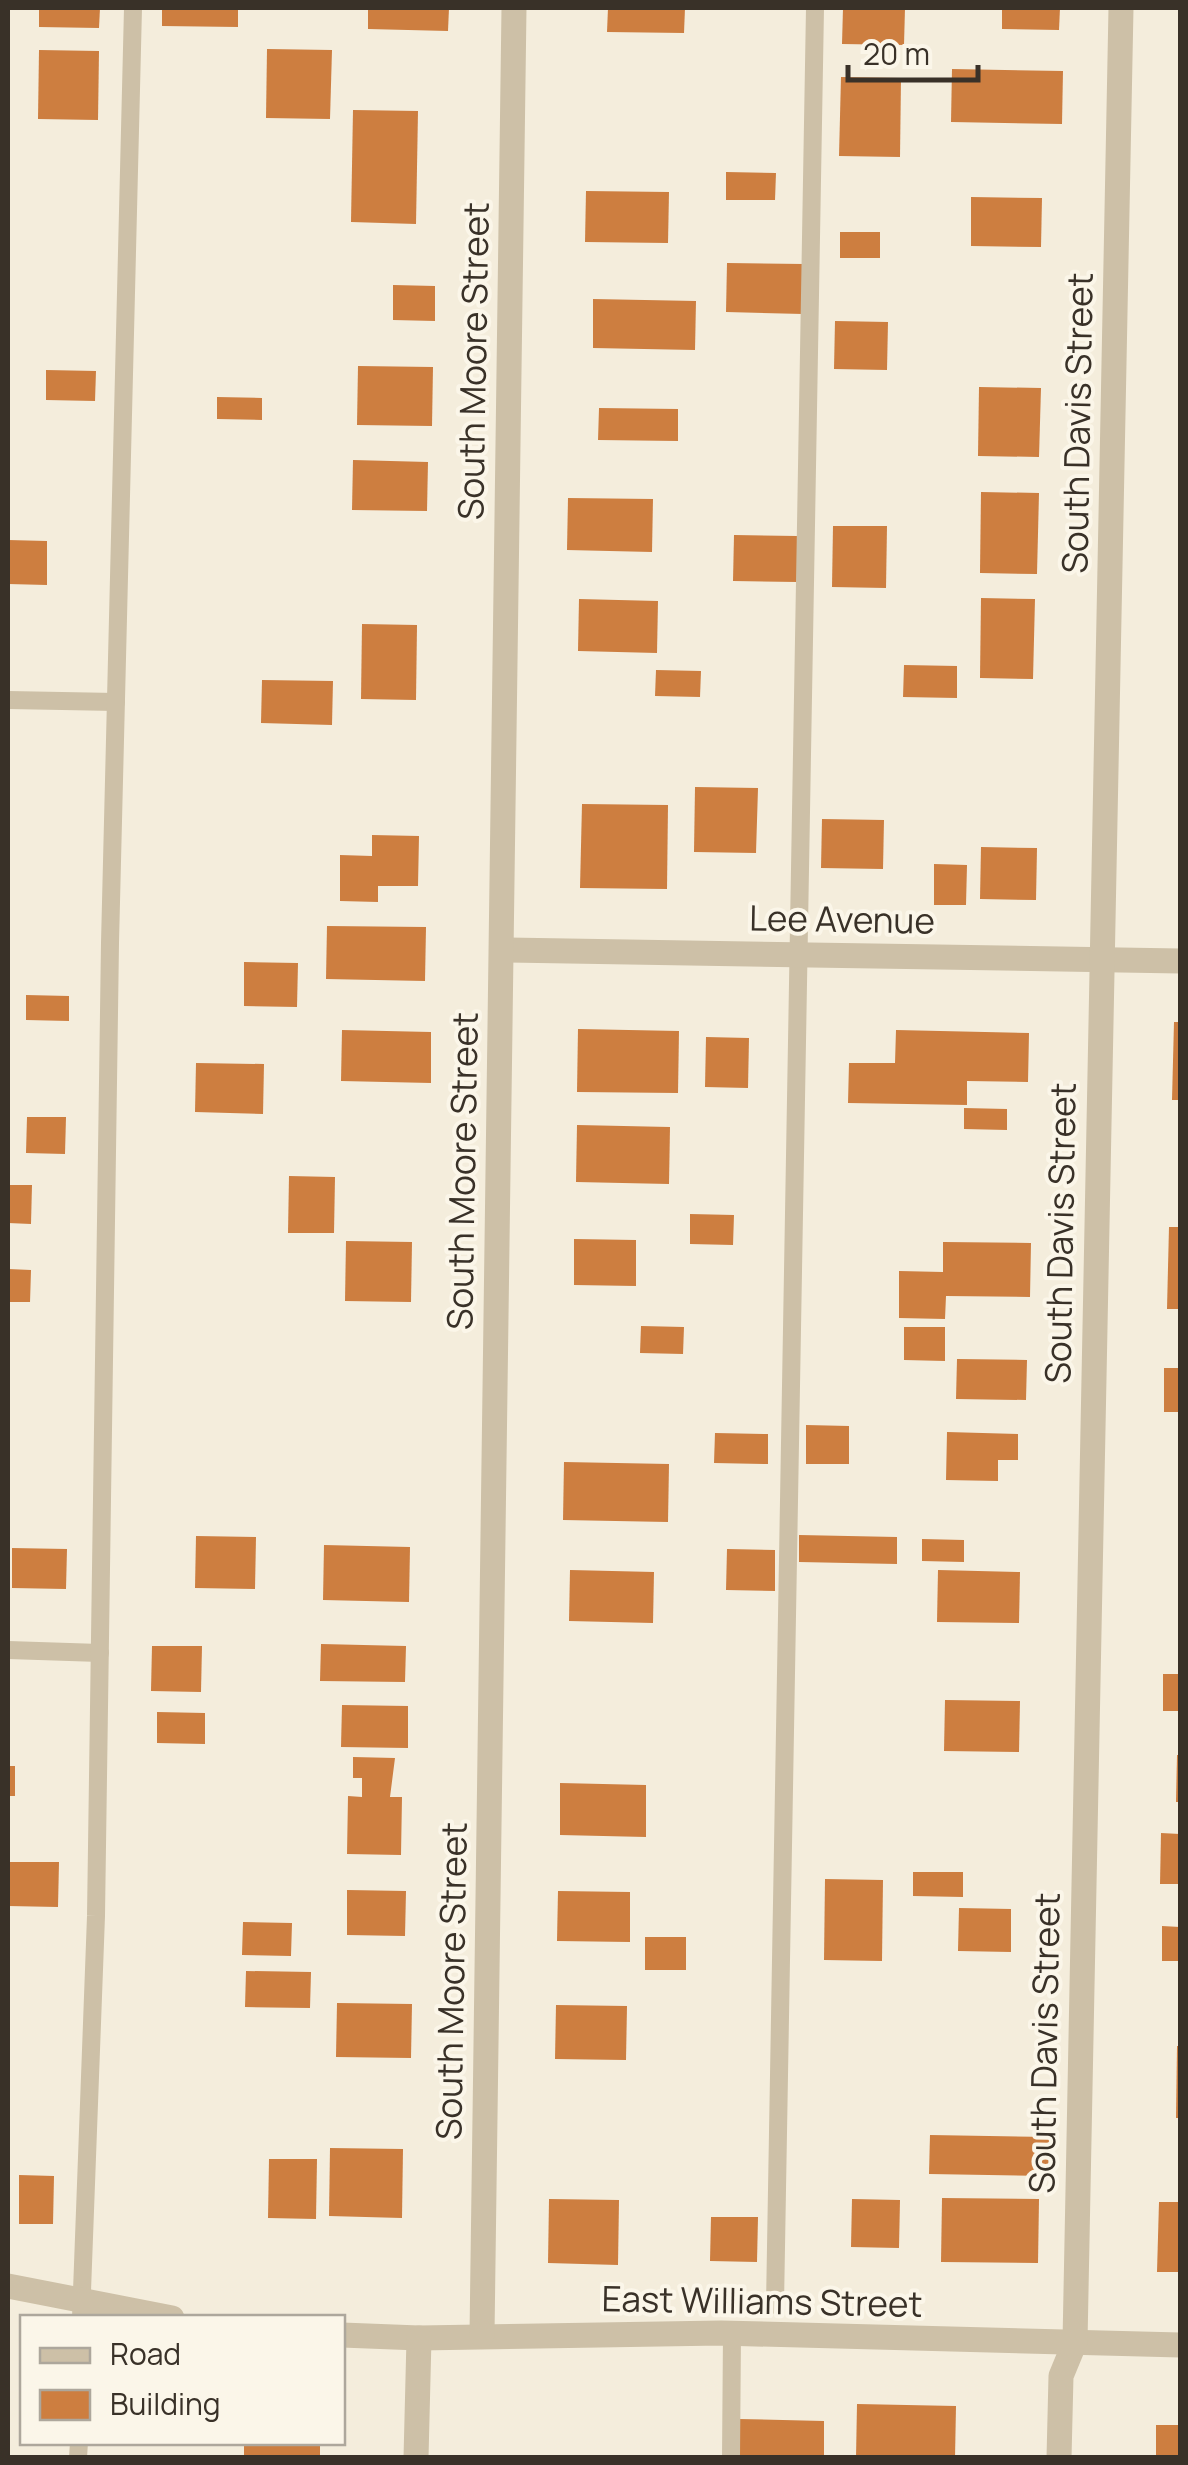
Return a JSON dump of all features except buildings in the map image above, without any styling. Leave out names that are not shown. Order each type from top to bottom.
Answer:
[{"type":"street","name":"South Moore Street","points":[[482,2336],[514,8]]},
{"type":"street","name":"South Davis Street","points":[[1059,2458],[1061,2376],[1074,2342],[1121,8]]},
{"type":"street","name":"Lee Avenue","points":[[502,950],[1180,960]]},
{"type":"street","points":[[8,2286],[81,2308],[145,2315]]},
{"type":"street","name":"East Williams Street","points":[[345,2335],[419,2338],[732,2333],[1180,2345]]},
{"type":"street","points":[[416,2458],[419,2338]]},
{"type":"lane","points":[[81,2308],[96,1916],[116,702],[133,8]]},
{"type":"lane","points":[[775,2305],[815,8]]},
{"type":"lane","points":[[8,700],[116,702]]},
{"type":"lane","points":[[8,1650],[100,1653]]},
{"type":"lane","points":[[730,2458],[732,2333]]}]
